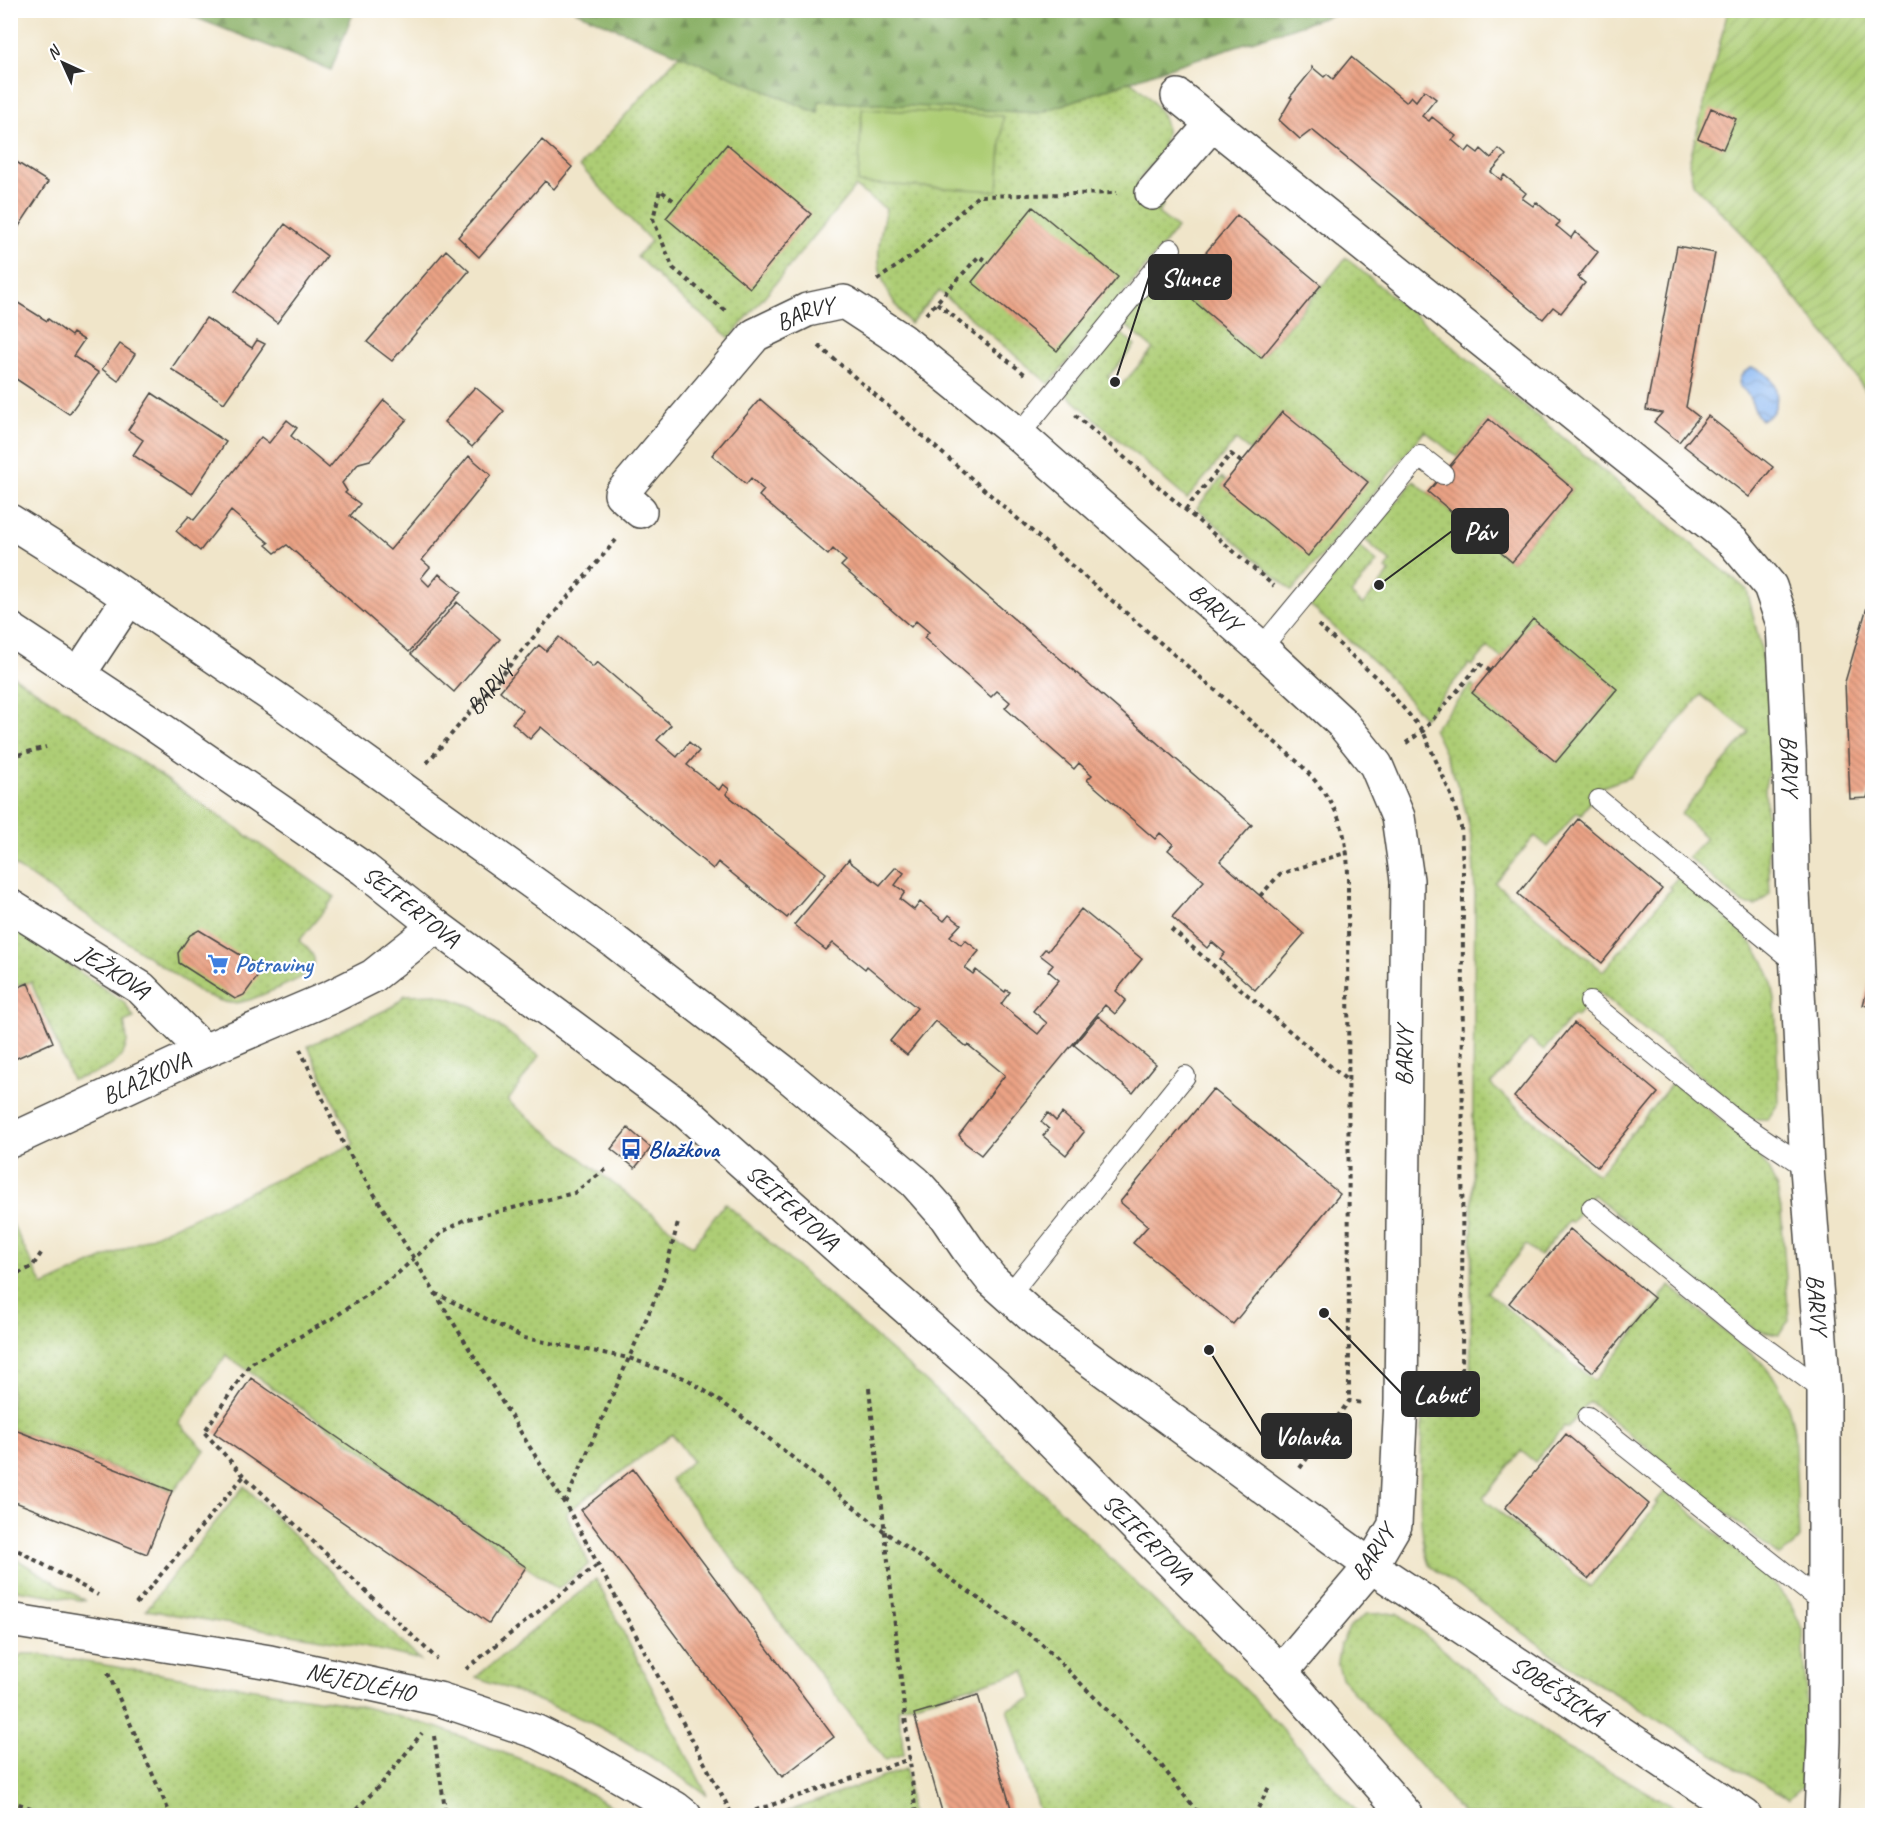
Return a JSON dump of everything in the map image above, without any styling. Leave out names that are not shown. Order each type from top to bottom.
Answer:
[{"type":"street","name":"BARVY","points":[[1178,96],[1734,543],[1770,586],[1783,624],[1790,765],[1792,873],[1807,1168],[1824,1391],[1824,1741],[1821,1815]]},
{"type":"street","points":[[1152,193],[1212,124]]},
{"type":"street","name":"BARVY","points":[[640,511],[621,494],[755,335],[807,310],[844,302],[902,340],[1019,435],[1261,648],[1342,723],[1376,765],[1398,817],[1407,880],[1400,1409],[1395,1525],[1371,1566],[1281,1672]]},
{"type":"street","points":[[10,521],[129,598],[284,704],[614,941],[785,1073],[915,1182],[945,1216],[991,1279],[1041,1324],[1371,1566]]},
{"type":"street","points":[[79,674],[129,598]]},
{"type":"street","name":"SEIFERTOVA","points":[[10,629],[364,869],[436,926],[684,1110],[996,1386],[1281,1672],[1407,1815]]},
{"type":"street","name":"JEŽKOVA","points":[[10,906],[141,988],[204,1051]]},
{"type":"street","name":"BLAŽKOVA","points":[[10,1141],[204,1051],[285,1018],[373,976],[436,926]]},
{"type":"street","name":"SOBĚŠICKÁ","points":[[1371,1566],[1745,1815]]},
{"type":"street","name":"NEJEDLÉHO","points":[[10,1620],[270,1662],[443,1698],[537,1732],[587,1757],[686,1815]]},
{"type":"lane","points":[[1019,435],[1171,249]]},
{"type":"lane","points":[[1261,648],[1420,456],[1443,474]]},
{"type":"lane","points":[[1599,800],[1798,964]]},
{"type":"lane","points":[[1590,1002],[1734,1119],[1807,1168]]},
{"type":"lane","points":[[1009,1294],[1185,1076]]},
{"type":"lane","points":[[1592,1208],[1748,1335],[1824,1391]]},
{"type":"lane","points":[[1588,1417],[1824,1604]]},
{"type":"path","points":[[673,200],[660,190],[652,219],[674,268],[755,335]]},
{"type":"path","points":[[844,302],[917,252],[978,196],[1152,193]]},
{"type":"path","points":[[902,340],[979,256],[987,262]]},
{"type":"path","points":[[937,303],[1051,395],[1296,605],[1381,682],[1423,731],[1451,795],[1461,827],[1463,870],[1462,1407],[1400,1409],[1349,1401]]},
{"type":"path","points":[[813,341],[1300,764],[1322,787],[1341,821],[1348,852],[1349,1401],[1278,1498]]},
{"type":"path","points":[[1185,510],[1231,454],[1241,462]]},
{"type":"path","name":"BARVY","points":[[404,790],[640,511]]},
{"type":"path","points":[[1376,765],[1423,731],[1480,664],[1490,671]]},
{"type":"path","points":[[10,757],[46,747]]},
{"type":"path","points":[[1260,896],[1280,874],[1348,852]]},
{"type":"path","points":[[1171,929],[1350,1083]]},
{"type":"path","points":[[298,1046],[344,1145],[565,1504],[733,1815]]},
{"type":"path","points":[[441,1663],[244,1476],[204,1432],[250,1364],[333,1318],[396,1275],[444,1231],[464,1220],[574,1193],[608,1168]]},
{"type":"path","points":[[565,1504],[662,1283],[678,1223]]},
{"type":"path","points":[[10,1277],[32,1268],[42,1252]]},
{"type":"path","points":[[435,1293],[524,1338],[629,1358],[687,1379],[736,1412],[885,1532],[1041,1643],[1161,1765],[1200,1815]]},
{"type":"path","points":[[869,1388],[916,1815]]},
{"type":"path","points":[[129,1612],[244,1476]]},
{"type":"path","points":[[10,1546],[99,1596]]},
{"type":"path","points":[[350,1815],[383,1782],[443,1698],[597,1565]]},
{"type":"path","points":[[107,1671],[171,1815]]},
{"type":"path","points":[[443,1698],[446,1815]]},
{"type":"path","points":[[738,1815],[910,1759]]},
{"type":"path","points":[[1254,1815],[1269,1787]]},
{"type":"path","points":[[10,1801],[55,1815]]},
{"type":"green space","points":[[178,11],[354,11],[331,70]]},
{"type":"green space","points":[[575,11],[1344,11],[1039,113],[819,101],[818,113]]},
{"type":"green space","points":[[1728,11],[1872,11],[1872,400],[1833,344],[1741,232],[1693,184],[1689,163]]},
{"type":"green space","points":[[680,54],[818,113],[818,100],[1039,113],[1131,81],[1158,108],[1164,119],[1166,130],[1164,142],[1158,154],[1136,183],[1163,206],[1158,213],[1177,228],[1049,384],[939,291],[910,324],[890,295],[880,270],[879,243],[886,209],[855,187],[730,338],[671,290],[637,256],[651,241],[580,166]]},
{"type":"green space","points":[[862,109],[1003,116],[998,191],[858,183]]},
{"type":"green space","points":[[1346,258],[1747,590],[1780,729],[1765,786],[1770,893],[1756,906],[1743,904],[1688,857],[1706,838],[1681,814],[1749,732],[1701,695],[1630,777],[1602,787],[1581,814],[1577,812],[1548,847],[1535,836],[1495,883],[1603,971],[1671,889],[1669,887],[1678,877],[1735,925],[1750,941],[1762,958],[1771,978],[1775,999],[1779,1102],[1768,1119],[1752,1119],[1598,991],[1576,1017],[1573,1015],[1544,1050],[1530,1039],[1491,1085],[1598,1175],[1673,1082],[1736,1132],[1767,1167],[1777,1188],[1781,1211],[1789,1320],[1779,1335],[1757,1331],[1593,1194],[1571,1223],[1569,1221],[1540,1256],[1526,1245],[1487,1292],[1594,1381],[1662,1299],[1661,1296],[1670,1286],[1762,1363],[1778,1383],[1789,1409],[1794,1430],[1799,1538],[1791,1548],[1779,1556],[1589,1401],[1568,1428],[1564,1426],[1535,1462],[1521,1451],[1483,1498],[1590,1587],[1658,1504],[1656,1502],[1665,1491],[1774,1584],[1791,1606],[1803,1633],[1810,1768],[1804,1785],[1788,1799],[1569,1666],[1429,1565],[1422,1531],[1422,1416],[1470,1415],[1474,863],[1464,804],[1433,729],[1472,684],[1476,688],[1472,693],[1556,762],[1617,689],[1533,619],[1501,658],[1488,647],[1472,666],[1469,664],[1424,718],[1383,670],[1309,605],[1359,546],[1377,562],[1351,594],[1363,605],[1390,572],[1386,569],[1391,562],[1365,540],[1414,481],[1512,562],[1573,489],[1489,419],[1457,457],[1425,431],[1292,591],[1197,508],[1222,477],[1226,481],[1222,486],[1368,481],[1282,412],[1250,451],[1236,440],[1187,499],[1066,394],[1118,331],[1135,345],[1108,377],[1120,387],[1153,349],[1124,324],[1163,276],[1261,358]]},
{"type":"green space","points":[[10,674],[71,713],[335,897],[299,941],[314,958],[314,965],[310,971],[294,981],[249,1000],[237,1003],[223,1002],[200,992],[11,863]]},
{"type":"green space","points":[[10,925],[124,1002],[134,1018],[124,1022],[127,1041],[125,1050],[114,1064],[72,1080],[31,982],[11,987]]},
{"type":"green space","points":[[437,994],[472,1006],[539,1056],[508,1101],[693,1246],[725,1203],[962,1414],[1252,1696],[1360,1815],[1040,1815],[1008,1709],[1033,1699],[1025,1671],[898,1708],[904,1754],[885,1760],[671,1479],[692,1461],[672,1434],[566,1513],[589,1564],[558,1589],[226,1355],[179,1423],[205,1450],[174,1491],[11,1428],[11,1221],[43,1286],[354,1144],[308,1046],[392,1007],[405,995]]},
{"type":"green space","points":[[244,1486],[420,1660],[364,1646],[146,1610]]},
{"type":"green space","points":[[11,1556],[86,1601],[11,1589]]},
{"type":"green space","points":[[596,1579],[707,1795],[611,1733],[552,1706],[476,1677]]},
{"type":"green space","points":[[1398,1613],[1561,1745],[1688,1815],[1464,1815],[1342,1679],[1337,1662],[1340,1645],[1350,1627],[1366,1614]]},
{"type":"green space","points":[[23,1654],[36,1654],[361,1706],[439,1728],[541,1767],[627,1815],[11,1815],[11,1663]]},
{"type":"green space","points":[[906,1769],[911,1815],[778,1815]]},
{"type":"water","points":[[1751,368],[1768,376],[1776,392],[1774,410],[1761,420],[1747,394],[1739,386],[1742,375]]},
{"type":"building","points":[[1351,57],[1406,102],[1411,96],[1416,101],[1424,90],[1436,99],[1422,116],[1429,121],[1432,117],[1456,136],[1452,140],[1466,152],[1470,147],[1478,153],[1481,149],[1491,158],[1499,149],[1506,155],[1491,172],[1501,180],[1504,175],[1526,193],[1522,198],[1533,206],[1536,202],[1560,222],[1556,226],[1571,238],[1575,232],[1598,252],[1578,277],[1585,283],[1561,313],[1553,307],[1543,319],[1312,130],[1300,139],[1279,120],[1292,98],[1290,97],[1312,67],[1324,77],[1327,74],[1333,79]]},
{"type":"building","points":[[1711,108],[1736,119],[1723,149],[1698,138]]},
{"type":"building","points":[[542,140],[572,167],[554,189],[545,181],[479,257],[458,237]]},
{"type":"building","points":[[727,144],[811,214],[750,288],[666,218]]},
{"type":"building","points":[[10,158],[48,182],[10,240]]},
{"type":"building","points":[[1033,207],[1118,277],[1057,351],[972,282]]},
{"type":"building","points":[[1237,215],[1321,285],[1261,358],[1177,287]]},
{"type":"building","points":[[285,224],[327,256],[277,323],[235,291]]},
{"type":"building","points":[[1677,246],[1715,253],[1686,407],[1699,417],[1679,442],[1654,422],[1662,413],[1646,410]]},
{"type":"building","points":[[446,250],[469,271],[392,361],[367,342]]},
{"type":"building","points":[[10,298],[47,321],[48,319],[71,336],[73,333],[84,340],[73,356],[99,373],[69,414],[10,375]]},
{"type":"building","points":[[206,318],[252,348],[257,340],[265,344],[224,403],[171,369]]},
{"type":"building","points":[[120,344],[135,354],[118,381],[102,369]]},
{"type":"building","points":[[475,387],[504,411],[472,447],[444,422]]},
{"type":"building","points":[[152,393],[226,442],[192,494],[133,455],[143,440],[128,430]]},
{"type":"building","points":[[760,399],[1252,825],[1220,861],[1304,934],[1255,990],[1220,959],[1225,953],[1212,942],[1207,948],[1172,917],[1204,881],[1168,850],[1173,844],[1160,833],[1155,839],[1087,780],[1092,775],[1079,763],[1074,769],[1005,708],[1010,702],[997,691],[991,697],[924,638],[929,632],[916,621],[911,627],[841,566],[846,561],[833,549],[828,555],[759,496],[764,490],[751,478],[746,484],[712,455]]},
{"type":"building","points":[[384,400],[407,419],[370,460],[359,463],[342,483],[347,491],[345,493],[360,504],[350,516],[390,550],[469,456],[491,475],[422,560],[430,567],[421,578],[429,586],[439,574],[461,592],[409,652],[287,545],[275,553],[266,545],[269,543],[231,511],[200,551],[176,531],[189,516],[194,520],[261,437],[269,443],[287,420],[297,428],[291,436],[329,468]]},
{"type":"building","points":[[1282,412],[1368,482],[1308,556],[1222,486]]},
{"type":"building","points":[[1708,416],[1773,467],[1749,497],[1684,446]]},
{"type":"building","points":[[1489,419],[1573,489],[1512,562],[1428,492]]},
{"type":"building","points":[[1872,590],[1872,780],[1867,798],[1850,799],[1845,682]]},
{"type":"building","points":[[457,602],[500,639],[454,692],[411,654]]},
{"type":"building","points":[[1533,619],[1617,689],[1556,762],[1472,693]]},
{"type":"building","points":[[559,637],[593,667],[597,662],[671,725],[657,740],[677,757],[689,742],[699,751],[687,765],[719,790],[723,784],[729,789],[726,794],[826,873],[787,918],[718,862],[713,869],[541,727],[530,739],[512,723],[523,711],[500,691],[539,645],[546,651]]},
{"type":"building","points":[[1578,819],[1662,889],[1602,963],[1518,894]]},
{"type":"building","points":[[849,859],[880,885],[896,867],[904,873],[895,885],[905,892],[900,899],[914,910],[920,902],[944,921],[949,915],[961,924],[950,936],[961,945],[965,940],[979,951],[965,968],[973,974],[976,970],[1005,992],[1006,990],[1010,992],[1001,1004],[1038,1034],[1047,1023],[1033,1011],[1059,980],[1048,971],[1053,965],[1040,955],[1045,949],[1048,951],[1081,909],[1142,959],[1116,991],[1126,1000],[1115,1014],[1105,1005],[981,1155],[965,1143],[959,1135],[1005,1075],[935,1021],[907,1055],[890,1041],[917,1008],[867,966],[865,969],[833,943],[826,950],[794,925]]},
{"type":"building","name":"Potraviny","points":[[199,930],[257,965],[258,976],[244,995],[235,999],[179,963],[178,953],[190,935]]},
{"type":"building","points":[[1872,973],[1872,1007],[1863,1005]]},
{"type":"building","points":[[28,983],[53,1042],[10,1061],[10,991]]},
{"type":"building","points":[[1098,1016],[1156,1064],[1133,1093],[1074,1045]]},
{"type":"building","points":[[1574,1023],[1658,1093],[1597,1167],[1514,1097]]},
{"type":"building","points":[[1213,1089],[1340,1194],[1233,1324],[1133,1243],[1148,1226],[1120,1202]]},
{"type":"building","points":[[1048,1113],[1056,1121],[1062,1113],[1084,1132],[1066,1155],[1043,1136],[1049,1129],[1041,1122]]},
{"type":"building","points":[[628,1128],[651,1148],[635,1168],[611,1149]]},
{"type":"building","points":[[1570,1229],[1654,1298],[1593,1372],[1509,1303]]},
{"type":"building","points":[[251,1378],[526,1567],[489,1623],[214,1433]]},
{"type":"building","points":[[10,1428],[172,1491],[147,1554],[10,1500]]},
{"type":"building","points":[[1566,1434],[1649,1504],[1589,1579],[1505,1508]]},
{"type":"building","points":[[633,1469],[834,1737],[782,1777],[581,1510]]},
{"type":"building","points":[[978,1695],[1013,1815],[943,1815],[914,1714]]},
{"type":"place","name":"Slunce","points":[[1115,382]]},
{"type":"place","name":"Páv","points":[[1379,585]]},
{"type":"place","name":"Potraviny","points":[[218,964]]},
{"type":"place","name":"Blažkova","points":[[631,1149]]},
{"type":"place","name":"Labuť","points":[[1324,1313]]},
{"type":"place","name":"Volavka","points":[[1209,1350]]}]
